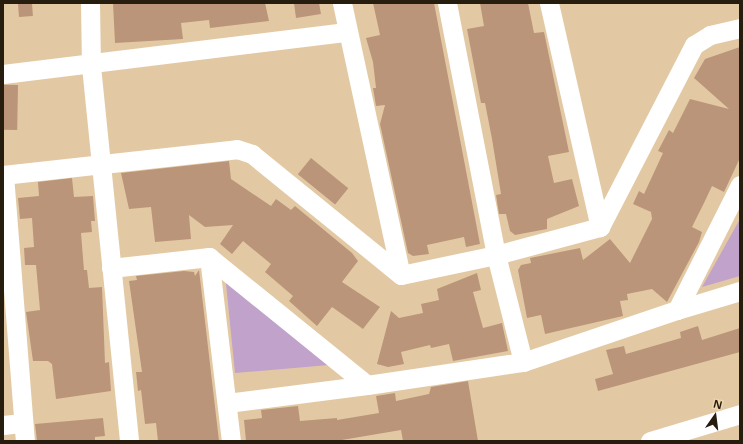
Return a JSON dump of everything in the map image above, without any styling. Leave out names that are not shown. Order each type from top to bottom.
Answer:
[{"type":"street","points":[[90,3],[91,66],[102,166],[110,268],[129,441]]},
{"type":"street","points":[[342,3],[346,32],[401,275]]},
{"type":"street","points":[[447,3],[496,255],[523,362]]},
{"type":"street","points":[[549,3],[600,227]]},
{"type":"street","points":[[401,275],[496,255],[600,227],[694,45],[710,35],[740,28]]},
{"type":"street","points":[[3,74],[91,66],[346,32]]},
{"type":"street","points":[[3,425],[24,432],[3,175],[102,166],[237,149],[252,154],[401,275]]},
{"type":"street","points":[[677,310],[740,185]]},
{"type":"street","points":[[110,268],[209,257],[367,385]]},
{"type":"street","points":[[209,257],[232,441]]},
{"type":"street","points":[[227,403],[367,385],[523,362],[740,290]]},
{"type":"street","points":[[650,441],[740,414]]},
{"type":"shaded area","points":[[740,219],[740,276],[702,287]]},
{"type":"shaded area","points":[[225,274],[329,365],[235,373]]},
{"type":"building","points":[[32,3],[33,16],[19,17],[18,4]]},
{"type":"building","points":[[113,3],[265,3],[269,21],[210,28],[209,20],[181,23],[183,39],[115,43]]},
{"type":"building","points":[[294,3],[319,3],[321,14],[296,18]]},
{"type":"building","points":[[373,3],[434,3],[480,244],[466,247],[464,237],[427,245],[429,254],[413,256],[408,253],[380,124],[385,105],[376,106],[373,88],[376,88],[373,62],[366,38],[380,35]]},
{"type":"building","points":[[480,3],[528,3],[534,33],[544,32],[569,152],[548,156],[554,183],[572,179],[579,206],[547,219],[547,229],[515,235],[510,231],[506,214],[499,214],[496,195],[501,194],[492,139],[485,103],[481,103],[467,29],[484,26]]},
{"type":"building","points":[[740,47],[740,158],[724,192],[712,186],[692,227],[702,232],[699,242],[667,302],[652,289],[627,294],[628,300],[620,301],[623,316],[545,334],[541,315],[527,318],[518,270],[521,265],[531,263],[530,258],[580,248],[583,260],[610,239],[630,263],[652,219],[651,212],[633,204],[639,191],[644,194],[663,153],[658,151],[669,130],[673,133],[690,99],[729,109],[694,78],[705,59]]},
{"type":"building","points":[[3,85],[18,85],[17,130],[3,130]]},
{"type":"building","points":[[311,158],[348,188],[335,205],[298,174]]},
{"type":"building","points":[[229,161],[231,179],[271,206],[276,199],[291,210],[295,206],[352,253],[358,261],[342,282],[380,307],[363,329],[332,307],[317,326],[289,301],[293,296],[265,272],[271,264],[243,241],[232,254],[220,244],[233,225],[205,227],[189,215],[191,239],[155,242],[151,207],[129,209],[121,173]]},
{"type":"building","points":[[72,178],[74,197],[93,196],[95,221],[91,221],[92,232],[81,233],[84,270],[87,270],[89,288],[102,287],[105,363],[109,362],[111,391],[56,399],[52,364],[48,361],[33,361],[26,312],[40,310],[36,265],[25,265],[24,248],[34,247],[32,218],[20,219],[18,198],[39,196],[38,182]]},
{"type":"building","points":[[199,270],[219,441],[158,441],[156,423],[145,424],[141,390],[138,391],[136,372],[142,372],[129,281],[137,280],[136,276],[184,271],[194,272],[195,276]]},
{"type":"building","points":[[477,273],[481,290],[473,292],[483,328],[502,323],[508,351],[453,361],[449,344],[431,348],[430,345],[401,352],[404,364],[388,367],[377,364],[391,311],[399,318],[423,313],[421,304],[439,300],[437,289]]},
{"type":"building","points":[[698,326],[702,340],[740,328],[740,352],[598,391],[595,379],[613,374],[606,350],[624,346],[626,354],[681,338],[680,332]]},
{"type":"building","points":[[468,381],[478,441],[403,441],[401,430],[336,441],[246,441],[244,420],[262,418],[261,410],[298,406],[300,421],[337,418],[337,420],[379,413],[376,396],[395,393],[396,401],[429,394],[431,387]]},
{"type":"building","points":[[103,418],[105,436],[95,437],[95,441],[37,441],[35,424]]}]
